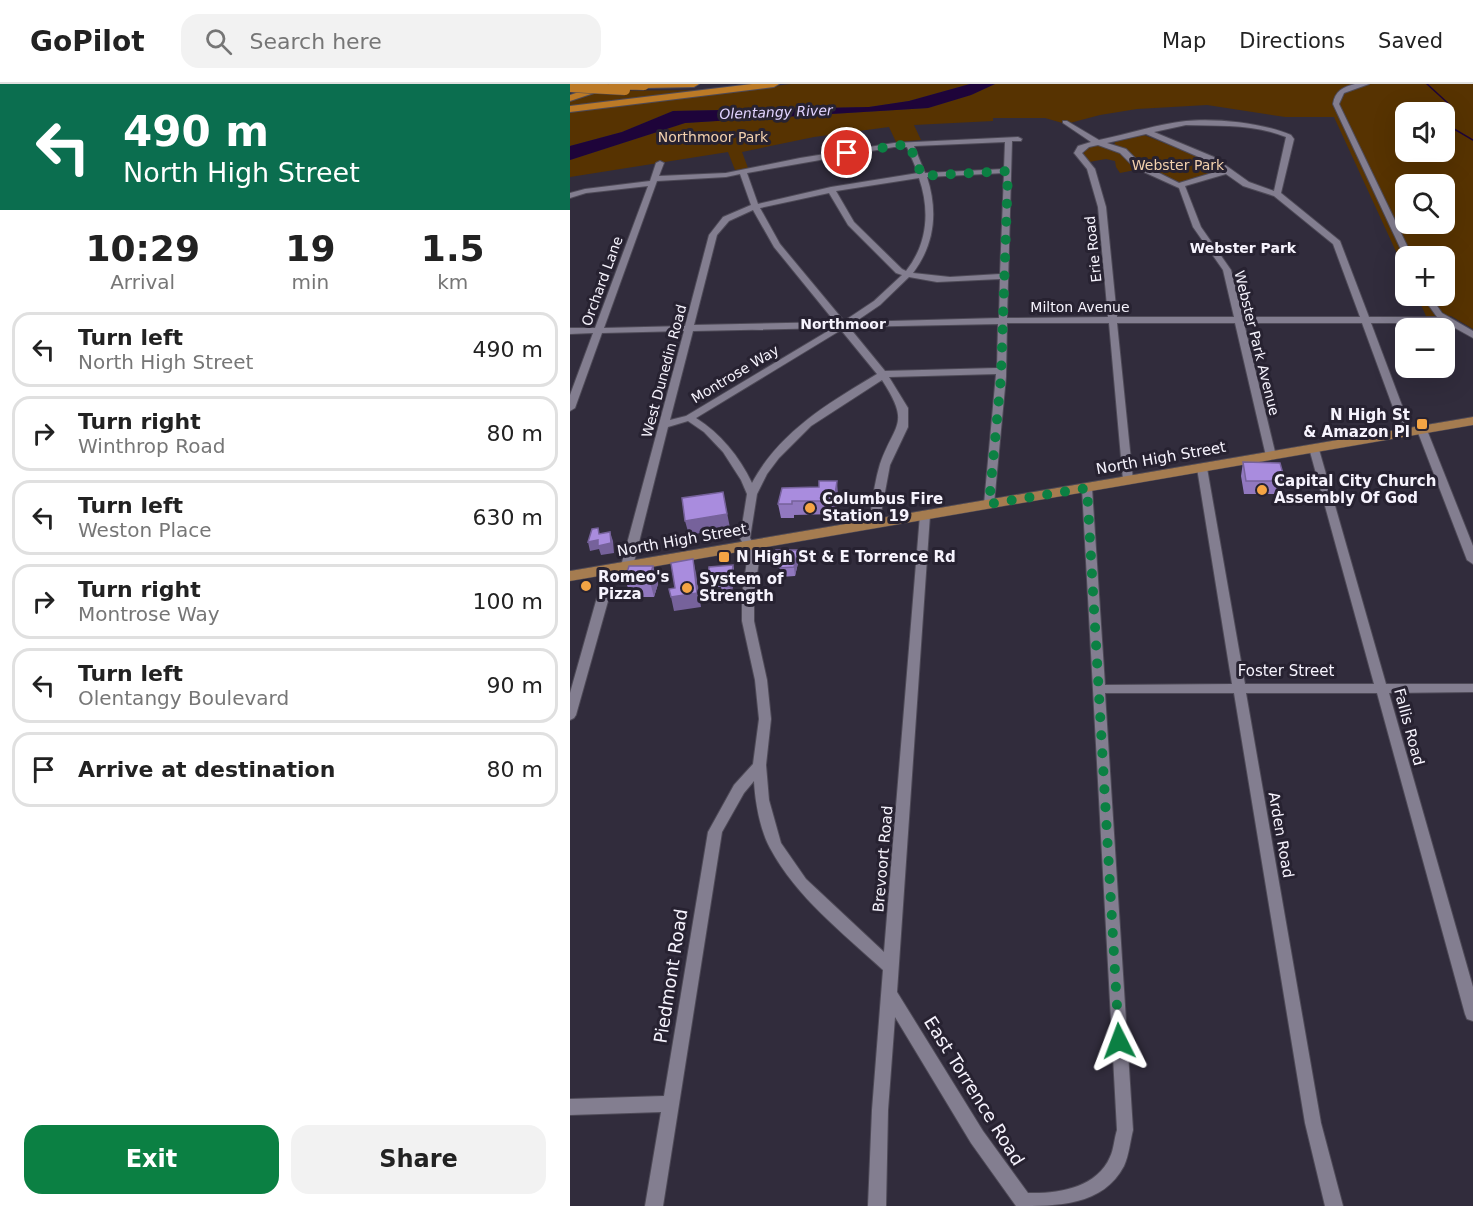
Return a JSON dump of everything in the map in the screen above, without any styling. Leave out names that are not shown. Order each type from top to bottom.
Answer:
[{"type":"highway","points":[[606,84],[694,84]]},
{"type":"highway","points":[[570,98],[613,84]]},
{"type":"highway","points":[[570,87],[681,90],[757,84]]},
{"type":"highway","points":[[570,109],[774,84]]},
{"type":"main road","name":"North High Street","points":[[570,576],[1473,421]]},
{"type":"street","points":[[1365,84],[1340,92],[1336,98],[1336,104],[1403,246]]},
{"type":"street","points":[[1065,122],[1099,143],[1111,144],[1180,124],[1236,124],[1278,131],[1290,139],[1277,194]]},
{"type":"street","points":[[1148,132],[1211,159],[1246,184],[1277,194],[1334,238],[1407,432]]},
{"type":"street","points":[[572,195],[653,181],[743,172],[800,160],[909,144],[1013,139],[1008,171],[1001,370],[989,504]]},
{"type":"street","name":"Erie Road","points":[[1099,143],[1081,148],[1078,153],[1091,169],[1100,195],[1128,480]]},
{"type":"street","name":"Montrose Way","points":[[664,425],[689,418],[882,301],[909,276],[924,248],[930,220],[930,203],[909,144]]},
{"type":"street","points":[[1111,144],[1123,151],[1138,166],[1180,185],[1227,171]]},
{"type":"street","name":"Orchard Lane","points":[[570,408],[660,163]]},
{"type":"street","name":"West Dunedin Road","points":[[627,566],[713,235],[726,219],[756,207],[831,189],[922,176],[1008,171]]},
{"type":"street","points":[[743,172],[764,227],[883,374],[898,397],[904,416],[903,426],[885,465],[874,524]]},
{"type":"street","name":"Webster Park Avenue","points":[[1180,185],[1197,227],[1227,270],[1271,456]]},
{"type":"street","points":[[831,189],[843,211],[861,234],[892,266],[909,276],[928,278],[1004,276]]},
{"type":"street","points":[[1431,306],[1444,318]]},
{"type":"street","name":"Milton Avenue","points":[[570,331],[1003,321],[1395,320]]},
{"type":"street","points":[[1455,325],[1473,335]]},
{"type":"street","points":[[891,968],[801,883],[775,845],[762,800],[759,765],[765,719],[761,680],[748,621],[748,595],[754,554],[745,538],[752,494],[765,471],[795,435],[817,417],[883,374],[1001,370]]},
{"type":"street","points":[[689,418],[708,430],[727,450],[752,494]]},
{"type":"street","points":[[1422,430],[1473,560]]},
{"type":"street","name":"Fallis Road","points":[[1314,448],[1473,1014]]},
{"type":"street","name":"Arden Road","points":[[1202,468],[1315,1131],[1334,1206]]},
{"type":"street","points":[[1025,1204],[1076,1195],[1094,1186],[1108,1175],[1117,1162],[1125,1130],[1087,488]]},
{"type":"street","name":"Brevoort Road","points":[[877,1206],[880,1110],[926,515]]},
{"type":"street","points":[[570,715],[611,569]]},
{"type":"street","name":"Foster Street","points":[[1099,689],[1473,688]]},
{"type":"street","name":"Piedmont Road","points":[[654,1206],[715,832],[739,789],[759,765]]},
{"type":"street","name":"East Torrence Road","points":[[890,995],[977,1137],[1025,1204]]},
{"type":"street","points":[[570,1107],[670,1104]]},
{"type":"green space","points":[[791,84],[970,84],[909,101],[869,107],[673,111],[622,132],[570,146],[570,111]]},
{"type":"green space","name":"Northmoor Park","points":[[995,84],[1473,84],[1473,329],[1451,316],[1426,316],[1422,306],[1455,306],[1455,246],[1395,246],[1395,249],[1334,117],[1285,117],[1207,105],[1137,109],[1066,124],[1045,118],[993,118],[993,121],[914,125],[921,140],[896,142],[889,127],[814,137],[742,152],[748,168],[735,170],[728,152],[570,177],[570,160],[685,123],[928,108],[971,95]]},
{"type":"green space","points":[[708,90],[570,107],[570,100],[593,91]]},
{"type":"green space","name":"Webster Park","points":[[1144,135],[1212,162],[1223,170],[1179,183],[1143,167],[1114,146],[1115,142]]},
{"type":"green space","points":[[1097,144],[1120,151],[1140,169],[1120,173],[1115,161],[1106,159],[1089,162],[1083,153],[1085,149]]},
{"type":"water","name":"Olentangy River","points":[[970,84],[995,84],[971,95],[928,108],[685,123],[570,160],[570,146],[622,132],[673,111],[869,107],[909,101]]},
{"type":"building","points":[[1243,462],[1280,463],[1285,481],[1246,481]]},
{"type":"building","points":[[819,481],[837,481],[834,501],[792,501],[792,504],[778,504],[782,488],[819,487]]},
{"type":"building","points":[[723,492],[727,514],[685,521],[682,498]]},
{"type":"building","points":[[598,528],[599,534],[610,532],[611,543],[598,546],[598,540],[588,542],[592,529]]},
{"type":"building","points":[[776,550],[798,550],[794,567],[780,568],[781,559],[775,559]]},
{"type":"building","points":[[693,559],[697,593],[671,597],[669,589],[675,588],[671,563]]},
{"type":"building","points":[[733,565],[730,587],[721,586],[722,577],[708,578],[709,567]]},
{"type":"building","points":[[629,566],[653,566],[649,578],[625,579]]},
{"type":"waterway","points":[[1427,84],[1447,102]]},
{"type":"waterway","points":[[1455,129],[1473,140]]},
{"type":"place","name":"N High St & Amazon Pl","points":[[1422,424]]},
{"type":"place","name":"Capital City Church Assembly Of God","points":[[1262,490]]},
{"type":"place","name":"Columbus Fire Station 19","points":[[810,508]]},
{"type":"place","name":"N High St & E Torrence Rd","points":[[724,557]]},
{"type":"place","name":"Romeo's Pizza","points":[[586,586]]},
{"type":"place","name":"System of Strength","points":[[687,588]]},
{"type":"district","name":"Webster Park","points":[[1243,248]]},
{"type":"district","name":"Northmoor","points":[[843,324]]},
{"type":"route","points":[[847,153],[909,144],[922,176],[1008,171],[1001,377],[989,504],[1087,488],[1119,1041]]}]
